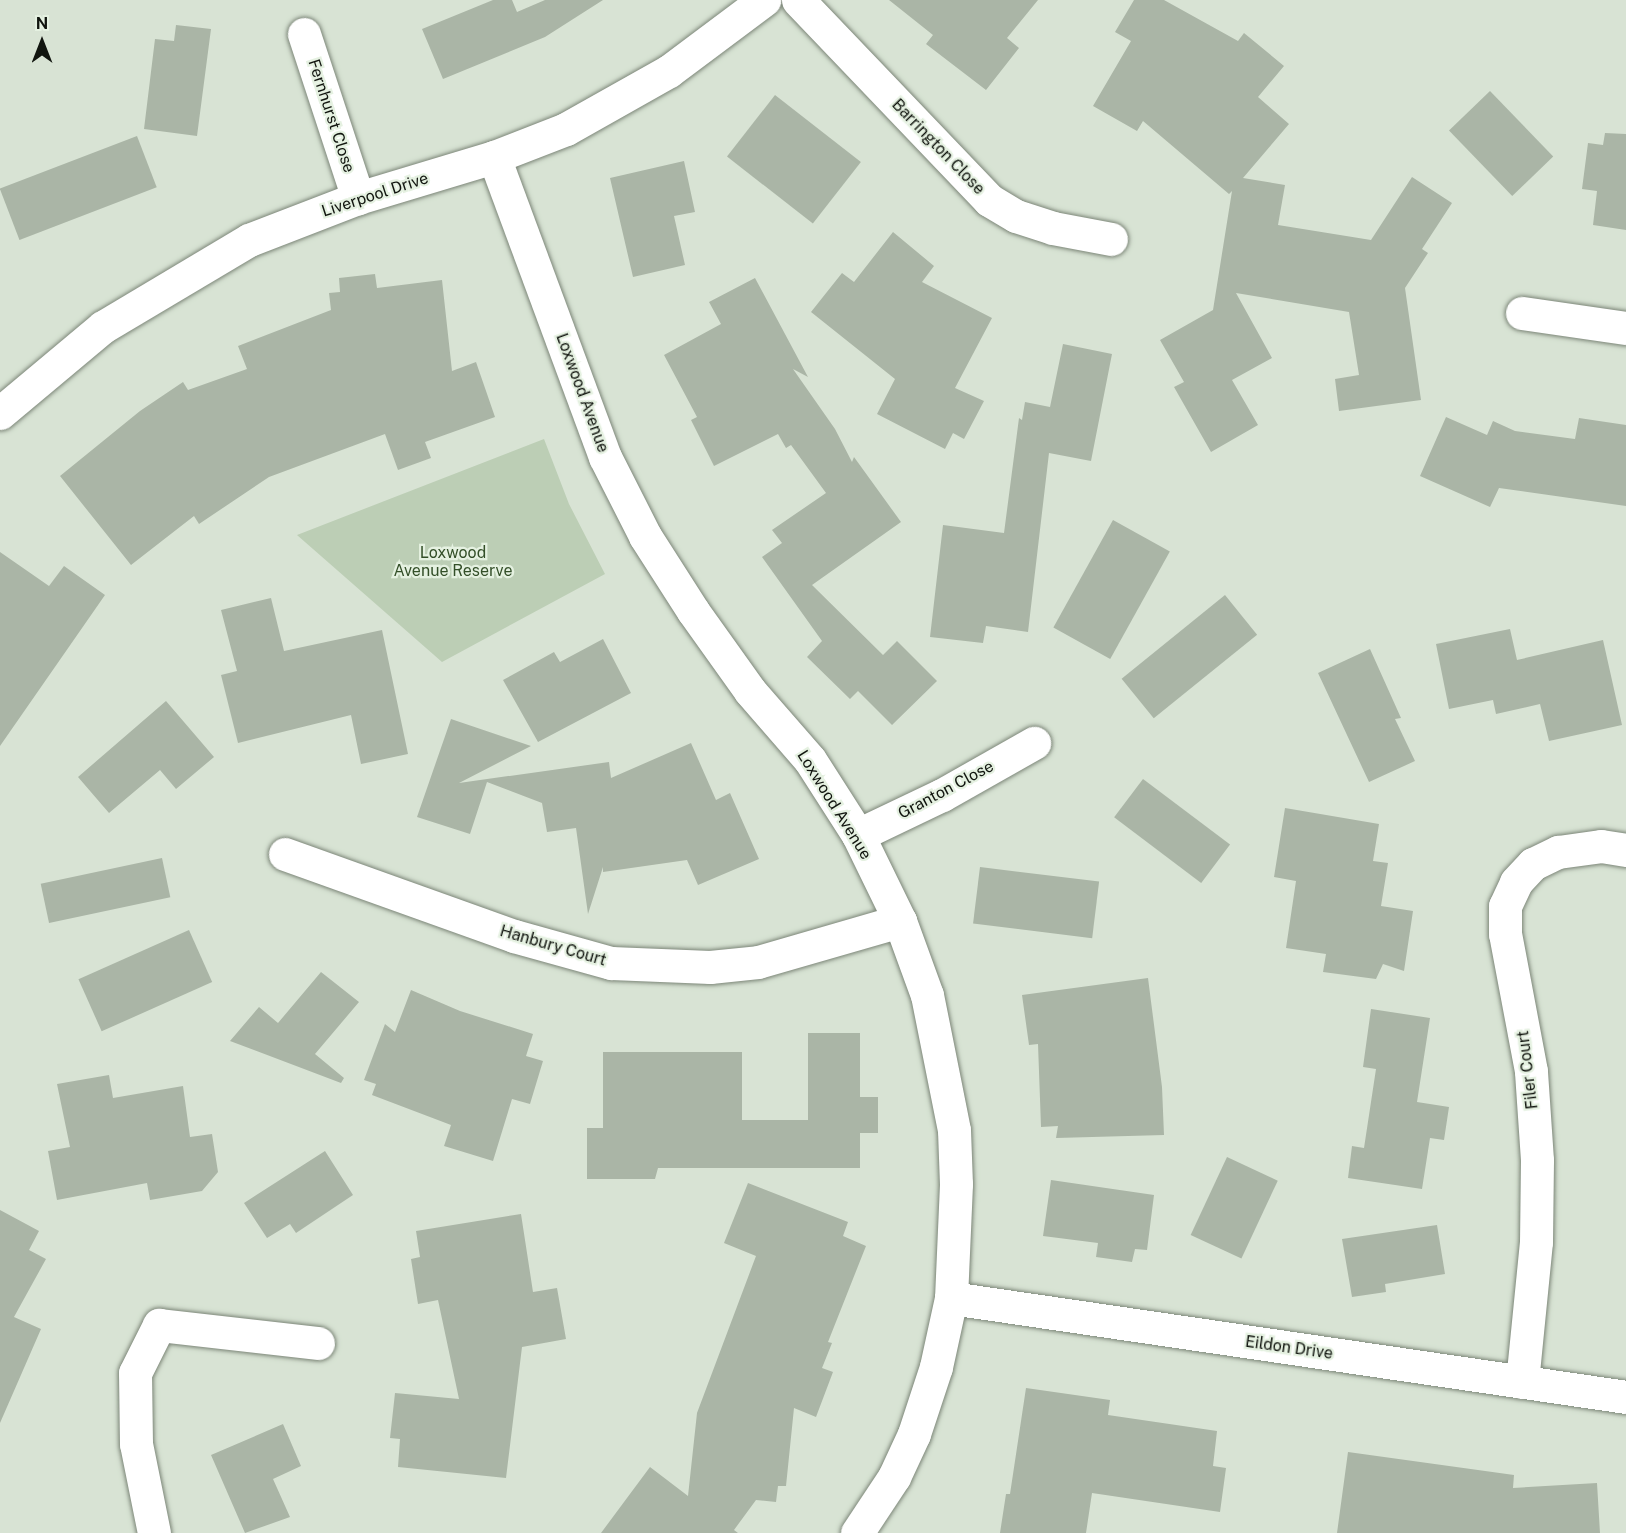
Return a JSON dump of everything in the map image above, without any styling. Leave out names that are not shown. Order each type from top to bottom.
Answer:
[{"type":"street","name":"Liverpool Drive","points":[[0,413],[103,327],[184,275],[249,240],[357,198],[494,157],[566,129],[669,71],[764,0]]},
{"type":"street","name":"Barrington Close","points":[[798,0],[989,200],[1016,216],[1053,228],[1111,239]]},
{"type":"street","name":"Fernhurst Close","points":[[304,34],[357,198]]},
{"type":"street","name":"Loxwood Avenue","points":[[494,157],[605,457],[645,536],[693,611],[750,691],[810,760],[858,835],[900,921],[927,995],[954,1130],[956,1184],[951,1298],[936,1367],[914,1434],[894,1477],[857,1533]]},
{"type":"street","points":[[1522,313],[1626,328]]},
{"type":"street","name":"Granton Close","points":[[858,835],[942,795],[1034,743]]},
{"type":"street","name":"Filer Court","points":[[1522,1382],[1536,1242],[1537,1160],[1531,1071],[1505,934],[1505,906],[1516,882],[1533,864],[1558,852],[1601,846],[1626,850]]},
{"type":"street","name":"Hanbury Court","points":[[285,854],[536,943],[611,963],[710,967],[758,962],[900,921]]},
{"type":"street","name":"Eildon Drive","points":[[951,1298],[1626,1397]]},
{"type":"street","points":[[154,1533],[136,1444],[135,1373],[159,1325],[318,1343]]},
{"type":"green space","name":"Loxwood Avenue Reserve","points":[[544,439],[569,504],[605,574],[442,662],[297,535]]},
{"type":"building","points":[[493,0],[512,0],[517,12],[545,0],[603,0],[545,37],[443,79],[422,29]]},
{"type":"building","points":[[889,0],[1038,0],[1007,38],[1019,48],[986,90],[926,44],[933,35]]},
{"type":"building","points":[[1134,0],[1164,0],[1238,41],[1244,33],[1284,66],[1258,97],[1289,124],[1243,178],[1285,185],[1278,225],[1371,240],[1412,177],[1452,203],[1422,249],[1428,253],[1405,288],[1421,400],[1339,411],[1335,379],[1359,375],[1349,312],[1236,293],[1272,358],[1232,380],[1258,425],[1211,452],[1174,387],[1184,382],[1160,340],[1213,310],[1232,191],[1229,194],[1143,121],[1137,131],[1093,106],[1131,41],[1115,32]]},
{"type":"building","points":[[176,25],[211,29],[197,136],[144,129],[155,39],[174,41]]},
{"type":"building","points":[[1490,91],[1553,156],[1512,196],[1449,131]]},
{"type":"building","points":[[775,95],[861,162],[813,224],[727,156]]},
{"type":"building","points":[[1605,133],[1626,134],[1626,230],[1593,225],[1597,191],[1582,189],[1588,143],[1603,145]]},
{"type":"building","points":[[137,136],[157,187],[19,240],[0,189]]},
{"type":"building","points":[[684,161],[695,212],[674,216],[685,265],[633,277],[610,178]]},
{"type":"building","points":[[893,232],[934,266],[922,282],[992,318],[955,388],[984,401],[964,439],[953,433],[945,449],[877,414],[895,379],[811,312],[842,273],[854,282]]},
{"type":"building","points":[[375,274],[377,288],[442,280],[452,371],[476,362],[495,417],[425,442],[431,458],[398,470],[385,434],[269,477],[199,524],[194,516],[131,565],[60,476],[140,411],[183,382],[188,390],[247,369],[238,346],[331,310],[329,293],[340,292],[339,278]]},
{"type":"building","points":[[755,278],[808,377],[793,369],[835,429],[852,462],[854,457],[901,522],[812,585],[883,655],[897,641],[937,681],[892,725],[858,691],[850,699],[807,657],[822,641],[762,557],[782,543],[772,530],[826,493],[791,445],[786,448],[778,434],[714,466],[691,420],[697,417],[664,355],[721,324],[709,302]]},
{"type":"building","points":[[1063,344],[1112,354],[1091,461],[1049,453],[1028,632],[986,626],[983,643],[930,637],[943,525],[1004,533],[1019,418],[1022,420],[1025,402],[1050,407]]},
{"type":"building","points":[[1446,417],[1487,435],[1493,421],[1515,431],[1575,439],[1579,418],[1626,425],[1626,506],[1499,488],[1490,507],[1420,476]]},
{"type":"building","points":[[1113,520],[1170,552],[1110,659],[1053,628]]},
{"type":"building","points":[[0,552],[49,586],[64,566],[105,595],[0,746]]},
{"type":"building","points":[[1225,595],[1257,635],[1154,718],[1122,679]]},
{"type":"building","points":[[271,598],[284,651],[382,630],[408,754],[361,764],[351,715],[238,743],[221,675],[237,671],[221,610]]},
{"type":"building","points":[[1510,629],[1517,660],[1603,640],[1622,725],[1549,741],[1540,704],[1496,714],[1493,700],[1449,709],[1436,644]]},
{"type":"building","points":[[603,639],[631,693],[538,742],[503,680],[554,652],[560,662]]},
{"type":"building","points":[[1370,649],[1401,718],[1395,719],[1415,761],[1369,782],[1318,673]]},
{"type":"building","points":[[166,701],[214,757],[176,789],[160,770],[109,813],[78,777]]},
{"type":"building","points":[[451,719],[531,746],[459,783],[609,762],[611,778],[691,743],[716,800],[730,793],[759,859],[698,885],[687,860],[603,872],[603,867],[588,914],[576,828],[547,832],[542,803],[487,782],[470,834],[417,817]]},
{"type":"building","points":[[1143,779],[1230,845],[1201,883],[1114,817]]},
{"type":"building","points":[[1285,808],[1379,824],[1373,861],[1388,863],[1381,906],[1413,911],[1404,971],[1383,964],[1376,979],[1323,972],[1326,954],[1286,948],[1296,881],[1274,877]]},
{"type":"building","points":[[162,858],[170,897],[49,923],[41,884]]},
{"type":"building","points":[[980,867],[1099,882],[1092,938],[973,924]]},
{"type":"building","points":[[189,930],[212,982],[102,1031],[78,979]]},
{"type":"building","points":[[321,972],[359,1002],[315,1054],[344,1078],[341,1083],[230,1041],[259,1007],[278,1023]]},
{"type":"building","points":[[1148,978],[1162,1087],[1164,1135],[1056,1138],[1058,1126],[1041,1127],[1038,1044],[1029,1045],[1022,995]]},
{"type":"building","points":[[411,990],[460,1011],[533,1034],[526,1056],[543,1061],[530,1104],[512,1099],[493,1161],[444,1146],[451,1125],[372,1095],[376,1084],[364,1080],[385,1024],[395,1032]]},
{"type":"building","points":[[1371,1009],[1430,1018],[1417,1102],[1449,1107],[1444,1140],[1430,1138],[1422,1189],[1348,1178],[1352,1146],[1364,1148],[1376,1069],[1363,1067]]},
{"type":"building","points":[[808,1033],[860,1033],[860,1097],[878,1097],[878,1133],[860,1133],[860,1168],[658,1168],[655,1179],[587,1179],[587,1128],[603,1128],[603,1052],[742,1052],[742,1120],[808,1120]]},
{"type":"building","points":[[109,1075],[113,1098],[183,1086],[190,1137],[212,1134],[218,1172],[202,1191],[150,1200],[147,1183],[57,1200],[48,1151],[70,1147],[57,1084]]},
{"type":"building","points":[[325,1151],[353,1195],[296,1233],[290,1224],[267,1238],[244,1203]]},
{"type":"building","points":[[1227,1157],[1278,1181],[1241,1259],[1191,1235]]},
{"type":"building","points":[[1051,1180],[1154,1195],[1147,1250],[1135,1249],[1132,1262],[1096,1257],[1098,1243],[1043,1236]]},
{"type":"building","points":[[748,1183],[848,1222],[843,1236],[866,1246],[828,1342],[832,1343],[822,1368],[833,1372],[816,1417],[794,1408],[786,1486],[778,1486],[776,1502],[756,1500],[734,1530],[738,1533],[601,1533],[650,1467],[688,1496],[697,1413],[756,1256],[724,1243]]},
{"type":"building","points":[[0,1210],[39,1231],[29,1250],[46,1259],[14,1317],[41,1329],[0,1423]]},
{"type":"building","points":[[521,1214],[533,1292],[557,1288],[566,1339],[522,1347],[506,1478],[398,1467],[400,1439],[390,1438],[395,1393],[459,1399],[438,1300],[418,1304],[411,1259],[420,1257],[416,1231]]},
{"type":"building","points":[[1437,1225],[1445,1274],[1385,1284],[1386,1292],[1352,1297],[1342,1239]]},
{"type":"building","points":[[1026,1388],[1110,1400],[1108,1415],[1217,1431],[1213,1466],[1226,1468],[1220,1512],[1092,1493],[1086,1533],[1000,1533],[1006,1494],[1010,1494]]},
{"type":"building","points":[[283,1424],[301,1466],[273,1479],[290,1517],[245,1533],[211,1455]]},
{"type":"building","points":[[1348,1452],[1514,1475],[1513,1488],[1597,1483],[1600,1533],[1337,1533]]}]
